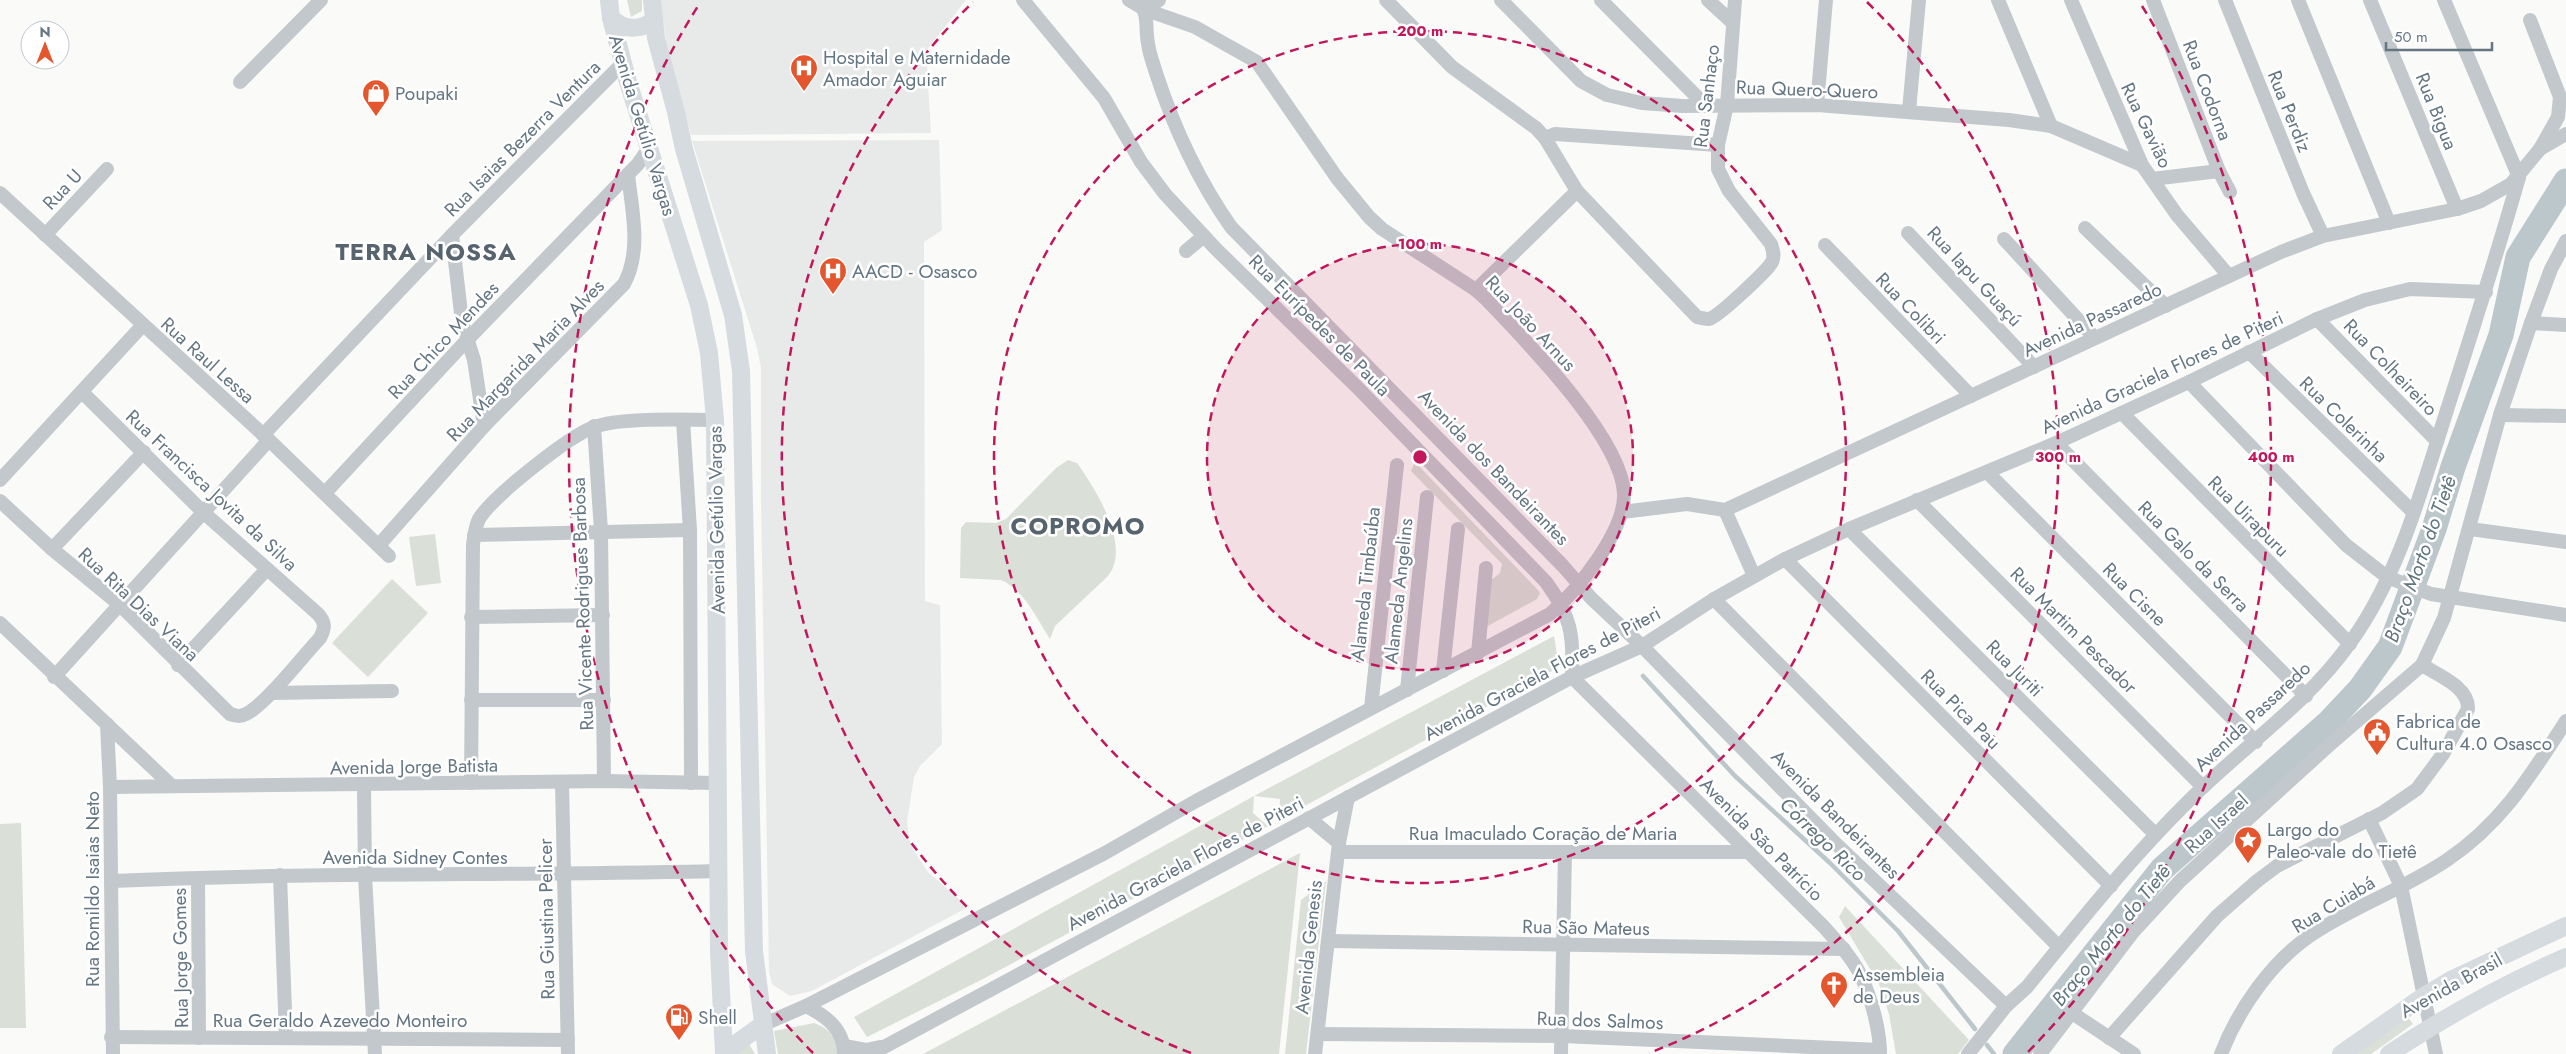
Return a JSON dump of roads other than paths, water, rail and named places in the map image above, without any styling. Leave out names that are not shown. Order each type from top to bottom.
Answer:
[{"type":"main road","name":"Avenida Getúlio Vargas","points":[[609,0],[611,18],[622,63],[699,305],[709,353],[715,420],[719,951],[724,1053]]},
{"type":"main road","name":"Avenida Getúlio Vargas","points":[[652,0],[654,21],[684,149],[733,315],[741,371],[754,951],[767,1054]]},
{"type":"main road","points":[[611,18],[627,28],[645,26],[654,21]]},
{"type":"main road","name":"Avenida Brasil","points":[[2341,1054],[2424,996],[2483,964],[2566,926]]},
{"type":"main road","name":"Avenida Brasil","points":[[2389,1054],[2431,1026],[2496,989],[2566,957]]},
{"type":"main road","points":[[724,1053],[762,1026]]},
{"type":"street","points":[[240,82],[320,0]]},
{"type":"street","name":"Rua Eurípedes de Paula","points":[[1023,0],[1104,98],[1155,182],[1204,236],[1510,543],[1546,582],[1562,604],[1569,623],[1572,677]]},
{"type":"street","points":[[1130,0],[1141,5],[1159,0]]},
{"type":"street","points":[[1386,0],[1452,67],[1517,113],[1545,138],[1577,191],[1476,290]]},
{"type":"street","name":"Rua Quero-Quero","points":[[1501,0],[1581,81],[1606,95],[1642,103],[1706,106],[1817,105],[1971,115],[2051,126],[2142,165]]},
{"type":"street","points":[[1601,0],[1706,106]]},
{"type":"street","points":[[1708,0],[1732,22]]},
{"type":"street","name":"Rua Sanhaço","points":[[1577,191],[1697,317],[1707,319],[1718,314],[1773,262],[1774,252],[1760,228],[1729,191],[1718,169],[1718,145],[1727,105],[1735,0]]},
{"type":"street","points":[[1817,105],[1826,0]]},
{"type":"street","points":[[1910,111],[1919,0]]},
{"type":"street","points":[[1998,0],[2051,126]]},
{"type":"street","name":"Rua Gavião","points":[[2071,0],[2142,165],[2178,215],[2229,276]]},
{"type":"street","name":"Rua Codorna","points":[[2153,0],[2219,171],[2230,192]]},
{"type":"street","name":"Rua Perdiz","points":[[2225,0],[2303,193],[2323,236]]},
{"type":"street","points":[[2298,0],[2389,223]]},
{"type":"street","name":"Rua Bigua","points":[[2370,0],[2457,209]]},
{"type":"street","points":[[2444,0],[2519,177]]},
{"type":"street","name":"Rua João Arnus","points":[[1141,5],[1195,27],[1257,62],[1337,178],[1369,217],[1476,290],[1573,396],[1610,449],[1621,476],[1624,494],[1622,512],[1614,531],[1578,583]]},
{"type":"street","name":"Avenida dos Bandeirantes","points":[[1141,5],[1148,45],[1166,101],[1200,179],[1232,227],[1578,583],[1642,646]]},
{"type":"street","points":[[2530,20],[2559,93],[2561,104],[2558,117],[2540,149]]},
{"type":"street","name":"Rua Isaias Bezerra Ventura","points":[[54,677],[203,512],[266,438],[452,235],[622,63]]},
{"type":"street","points":[[1545,138],[1555,134],[1718,145]]},
{"type":"street","name":"Avenida Passaredo","points":[[1725,510],[2034,367],[2094,337],[2166,306],[2281,252],[2323,236],[2457,209],[2492,196],[2519,177],[2540,149],[2566,134]]},
{"type":"street","name":"Rua Chico Mendes","points":[[325,493],[467,340],[628,175],[649,148]]},
{"type":"street","name":"Rua U","points":[[45,235],[107,169]]},
{"type":"street","points":[[2152,178],[2219,171]]},
{"type":"street","name":"Rua Margarida Maria Alves","points":[[379,545],[484,426],[624,284],[630,273],[634,255],[634,222],[628,175]]},
{"type":"street","name":"Avenida Passaredo","points":[[1968,1054],[2006,1006],[2027,987],[2155,834],[2203,787],[2306,696],[2350,644],[2391,578],[2486,292],[2519,177]]},
{"type":"street","name":"Rua Raul Lessa","points":[[0,193],[325,493],[389,556]]},
{"type":"street","points":[[2085,228],[2166,306]]},
{"type":"street","name":"Rua Iapu Guaçú","points":[[1908,233],[2034,367]]},
{"type":"street","points":[[452,235],[462,322],[474,360],[484,426]]},
{"type":"street","points":[[1186,251],[1204,236]]},
{"type":"street","points":[[2004,239],[2094,337]]},
{"type":"street","points":[[2108,1038],[2217,916],[2236,898],[2277,866],[2372,823],[2417,789],[2444,754],[2468,709],[2468,702],[2463,692],[2422,665],[2444,618],[2445,597],[2470,529],[2500,415],[2531,323],[2552,269],[2566,241]]},
{"type":"street","name":"Rua Colibri","points":[[1825,245],[1970,396]]},
{"type":"street","points":[[2552,269],[2566,268]]},
{"type":"street","name":"Avenida Graciela Flores de Piteri","points":[[806,1006],[831,1022],[840,1033],[844,1050],[877,1050],[1572,677],[1642,646],[1714,599],[1785,559],[1849,529],[1988,473],[2122,414],[2317,319],[2365,300],[2410,289],[2486,292]]},
{"type":"street","name":"Rua Colheireiro","points":[[2317,319],[2437,441]]},
{"type":"street","points":[[2531,323],[2566,325]]},
{"type":"street","points":[[0,480],[142,326]]},
{"type":"street","name":"Rua Colerinha","points":[[2249,352],[2413,512]]},
{"type":"street","points":[[2189,382],[2346,545],[2391,578],[2445,597],[2566,615]]},
{"type":"street","name":"Rua Francisca Jovita da Silva","points":[[82,392],[203,512],[323,620],[324,628],[320,638],[271,692]]},
{"type":"street","name":"Rua Uirapuru","points":[[2122,414],[2350,644]]},
{"type":"street","points":[[2500,415],[2566,416]]},
{"type":"street","name":"Avenida Getúlio Vargas","points":[[683,420],[690,530],[691,782]]},
{"type":"street","points":[[471,784],[471,617],[474,535],[478,520],[492,503],[571,438],[594,426],[616,422],[715,420]]},
{"type":"street","name":"Rua Vicente Rodrigues Barbosa","points":[[594,426],[601,531],[604,781]]},
{"type":"street","name":"Rua Galo da Serra","points":[[2056,443],[2306,696]]},
{"type":"street","points":[[52,549],[144,452]]},
{"type":"street","name":"Alameda Timbaúba","points":[[1371,708],[1397,465]]},
{"type":"street","name":"Rua Cisne","points":[[1988,473],[2256,742]]},
{"type":"street","name":"Alameda Angelins","points":[[1407,690],[1427,497]]},
{"type":"street","name":"Rua Martim Pescador","points":[[1917,500],[2203,787]]},
{"type":"street","name":"Rua Rita Dias Viana","points":[[0,501],[52,549],[118,604],[230,714],[239,716],[246,714],[271,692]]},
{"type":"street","points":[[1622,512],[1687,504],[1725,510],[1754,576]]},
{"type":"street","points":[[1443,671],[1458,529]]},
{"type":"street","name":"Rua Juriti","points":[[1849,529],[2155,834]]},
{"type":"street","points":[[2470,529],[2566,538]]},
{"type":"street","points":[[474,535],[690,530]]},
{"type":"street","name":"Rua Pica Pau","points":[[1785,559],[2110,886]]},
{"type":"street","points":[[1478,653],[1486,568]]},
{"type":"street","points":[[178,665],[267,569]]},
{"type":"street","points":[[762,1026],[806,1006],[1114,848],[1196,801],[1550,614],[1562,604],[1578,583]]},
{"type":"street","points":[[1714,599],[2059,948]]},
{"type":"street","points":[[471,617],[603,615]]},
{"type":"street","points":[[1,626],[172,786]]},
{"type":"street","name":"Avenida Bandeirantes","points":[[1642,646],[1832,840],[2006,1006]]},
{"type":"street","name":"Rua Israel","points":[[2040,1054],[2133,932],[2180,881],[2327,747],[2422,665]]},
{"type":"street","name":"Avenida São Patrício","points":[[1572,677],[1844,949],[1861,976],[1877,1026],[1880,1052]]},
{"type":"street","points":[[271,692],[392,691]]},
{"type":"street","points":[[471,700],[604,700]]},
{"type":"street","name":"Rua Cuiabá","points":[[2220,1054],[2258,988],[2286,956],[2309,936],[2327,925],[2447,860],[2492,823],[2520,792],[2566,721]]},
{"type":"street","name":"Rua Romildo Isaias Neto","points":[[107,724],[112,881],[111,1037],[113,1054]]},
{"type":"street","name":"Avenida Jorge Batista","points":[[110,787],[364,786],[604,781],[718,783]]},
{"type":"street","name":"Rua Giustina Pelicer","points":[[562,782],[568,1047]]},
{"type":"street","points":[[364,786],[365,876],[375,1054]]},
{"type":"street","name":"Avenida Genesis","points":[[1315,1054],[1338,848],[1348,797]]},
{"type":"street","points":[[1309,818],[1338,848]]},
{"type":"street","points":[[2372,823],[2401,886],[2436,1054]]},
{"type":"street","name":"Rua Imaculado Coração de Maria","points":[[1338,848],[1566,852],[1748,852]]},
{"type":"street","points":[[1561,1054],[1566,852]]},
{"type":"street","name":"Avenida Sidney Contes","points":[[112,881],[280,875],[564,875],[719,871]]},
{"type":"street","points":[[280,875],[286,1038]]},
{"type":"street","name":"Rua Jorge Gomes","points":[[198,878],[199,1038]]},
{"type":"street","name":"Rua São Mateus","points":[[1328,941],[1844,949]]},
{"type":"street","points":[[2072,1013],[2134,1054]]},
{"type":"street","name":"Rua dos Salmos","points":[[1318,1034],[1562,1036],[1880,1052]]},
{"type":"street","name":"Rua Geraldo Azevedo Monteiro","points":[[111,1037],[374,1039],[568,1047]]},
{"type":"waterway","name":"Braço Morto do Tietê","points":[[2015,1054],[2162,869],[2328,723],[2360,689],[2390,647],[2434,529],[2453,467],[2501,335],[2518,257],[2566,181]]},
{"type":"waterway","name":"Córrego Rico","points":[[1643,676],[1735,776],[1830,863],[1898,931],[1975,1029]]},
{"type":"waterway","name":"Córrego Rico","points":[[1987,1045],[1994,1054]]},
{"type":"place","name":"Hospital e Maternidade Amador Aguiar","points":[[804,92]]},
{"type":"place","name":"Poupaki","points":[[376,117]]},
{"type":"place","name":"AACD - Osasco","points":[[833,295]]},
{"type":"place","name":"Fabrica de Cultura 4.0 Osasco","points":[[2377,756]]},
{"type":"place","name":"Largo do Paleo-vale do Tietê","points":[[2248,864]]},
{"type":"place","name":"Assembleia de Deus","points":[[1834,1009]]},
{"type":"place","name":"Shell","points":[[679,1041]]},
{"type":"district","name":"TERRA NOSSA","points":[[426,252]]},
{"type":"district","name":"COPROMO","points":[[1078,526]]}]
